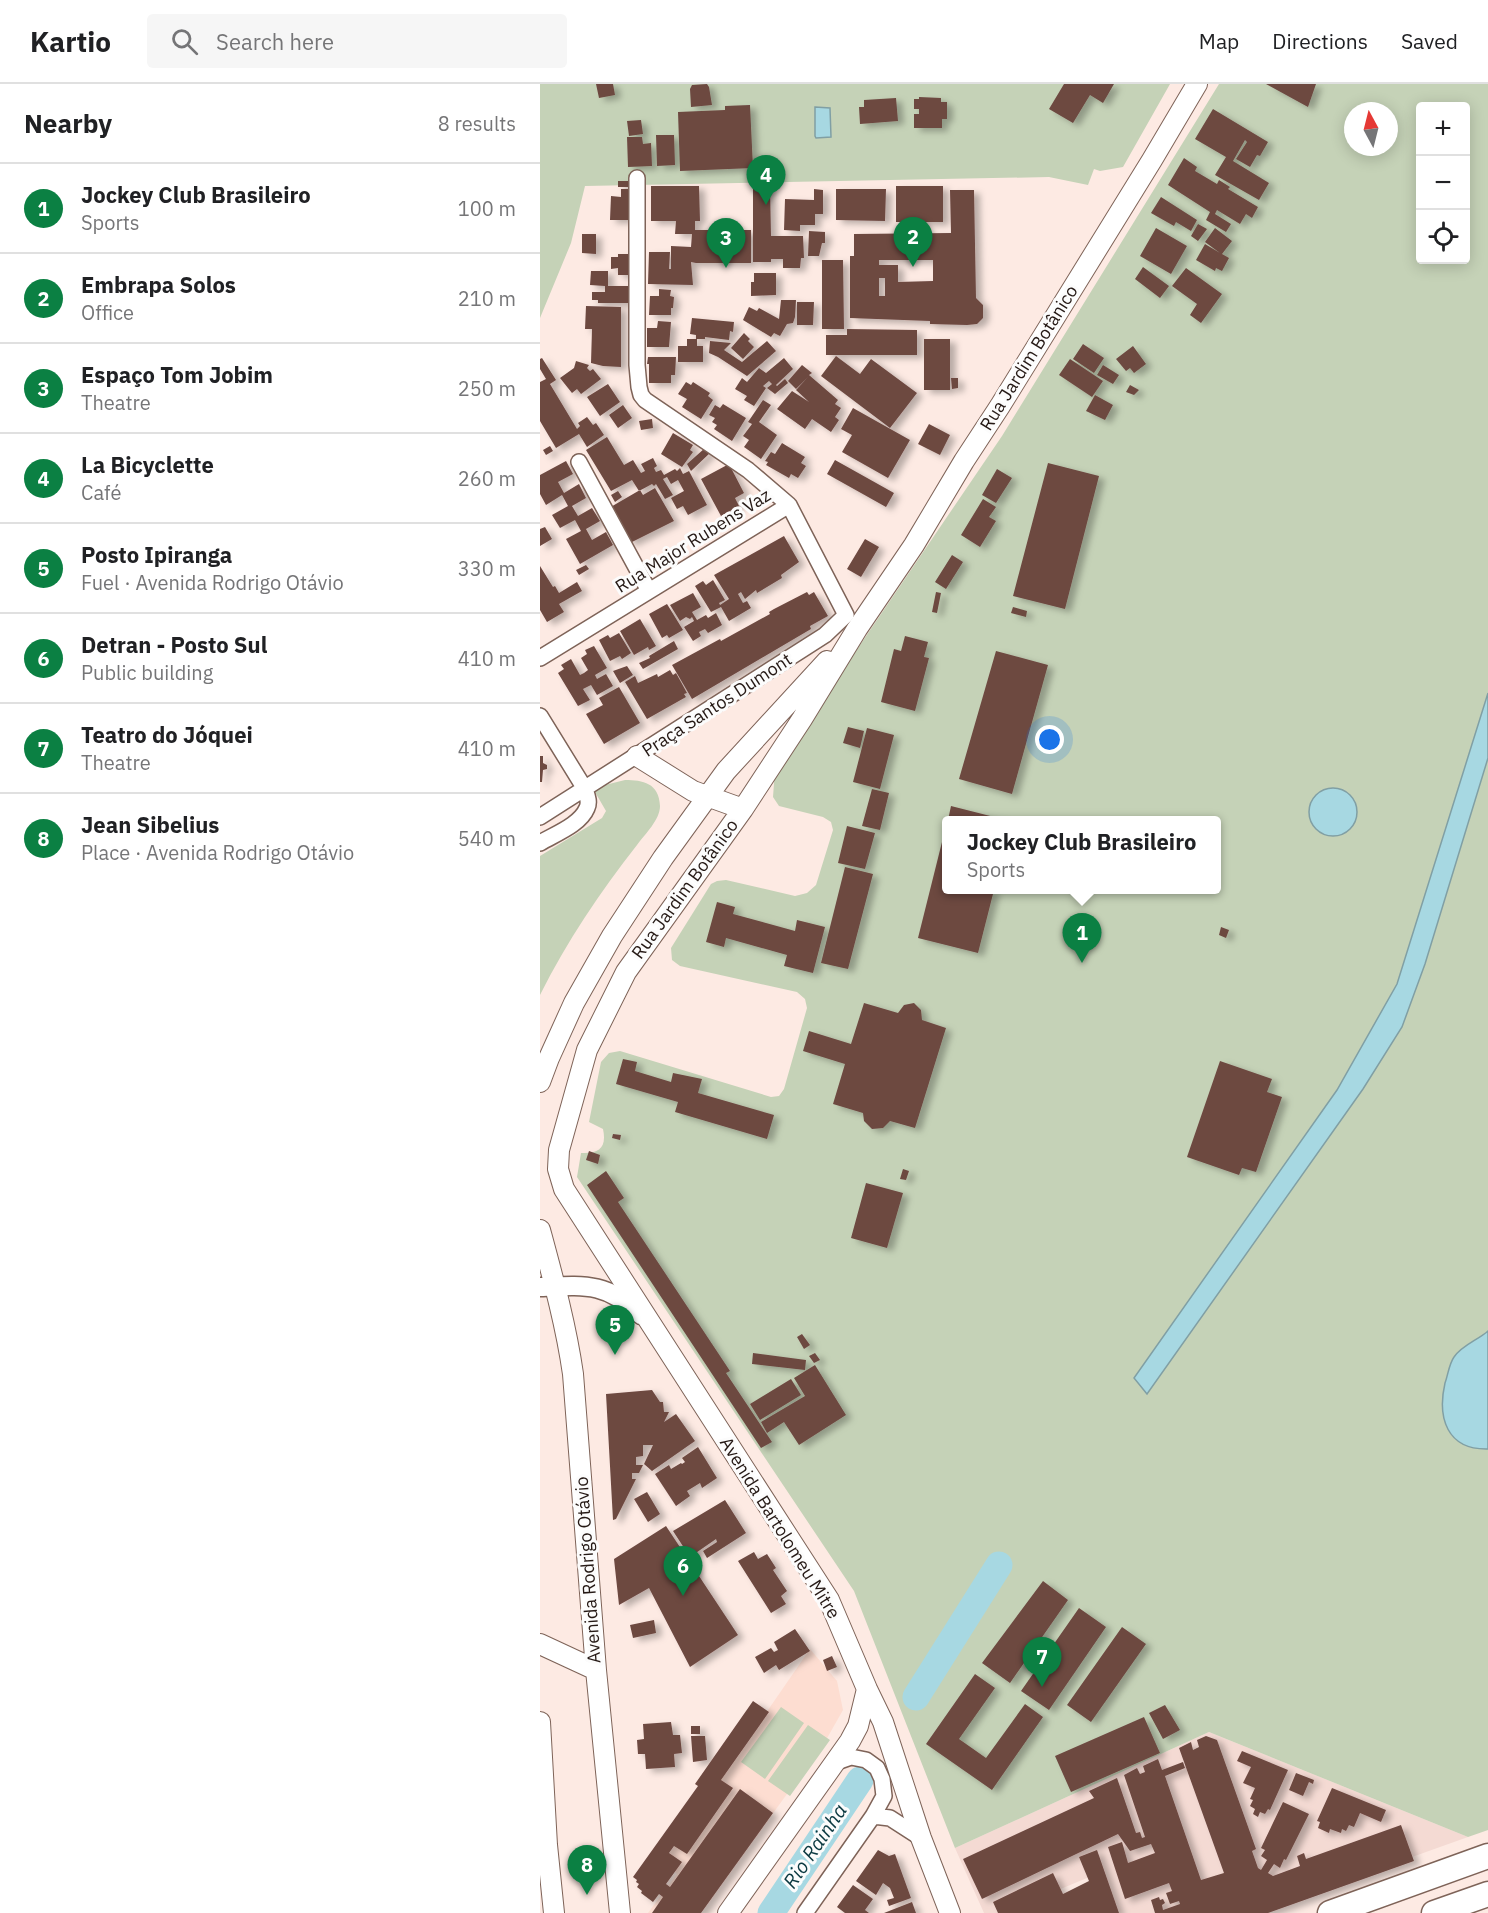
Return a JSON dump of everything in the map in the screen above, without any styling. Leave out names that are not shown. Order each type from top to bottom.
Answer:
[{"type":"highway","points":[[1330,1913],[1488,1856]]},
{"type":"highway","points":[[1434,1913],[1488,1894]]},
{"type":"main road","name":"Rua Jardim Botânico","points":[[540,1082],[574,1002],[612,936],[663,858],[726,771],[914,545],[1197,84]]},
{"type":"main road","name":"Rua Jardim Botânico","points":[[558,1169],[559,1150],[587,1050],[626,972],[743,809],[802,719],[851,623]]},
{"type":"main road","points":[[637,756],[685,787],[743,809]]},
{"type":"main road","name":"Avenida Bartolomeu Mitre","points":[[558,1169],[564,1189],[829,1600],[883,1722],[921,1838],[950,1913]]},
{"type":"main road","name":"Avenida Rodrigo Otávio","points":[[540,1230],[550,1270],[548,1287],[568,1336],[573,1374],[596,1670],[620,1913]]},
{"type":"main road","points":[[540,1644],[596,1670]]},
{"type":"main road","points":[[728,1913],[858,1726],[867,1689]]},
{"type":"main road","points":[[540,1722],[544,1845],[554,1913]]},
{"type":"street","points":[[637,178],[637,366],[641,395],[748,470],[789,505]]},
{"type":"street","points":[[579,462],[650,591]]},
{"type":"street","name":"Rua Major Rubens Vaz","points":[[540,658],[789,505],[851,623]]},
{"type":"street","name":"Praça Santos Dumont","points":[[540,817],[825,635],[851,623]]},
{"type":"street","points":[[540,716],[585,789],[588,800],[587,808],[581,817],[540,843]]},
{"type":"street","points":[[548,1287],[589,1286],[608,1291],[626,1300],[655,1329]]},
{"type":"street","points":[[805,1913],[873,1816],[884,1796],[882,1779],[876,1768],[866,1760],[851,1757],[834,1763]]},
{"type":"street","points":[[873,1816],[890,1818],[921,1838]]},
{"type":"shaded area","points":[[810,1649],[837,1681],[843,1710],[826,1740],[701,1913],[648,1913],[677,1874],[664,1861]]},
{"type":"shaded area","points":[[1209,1732],[1468,1837],[1255,1913],[1115,1913],[1099,1873],[1003,1913],[984,1913],[955,1848]]},
{"type":"green space","points":[[540,84],[1170,84],[1123,167],[1100,171],[1094,169],[1088,185],[1049,177],[585,186],[571,243],[540,318]]},
{"type":"green space","points":[[1219,84],[1488,84],[1488,1830],[1468,1837],[1209,1732],[955,1848],[854,1591],[577,1177],[581,1153],[597,1151],[603,1145],[603,1129],[589,1122],[601,1062],[609,1053],[620,1051],[771,1097],[779,1096],[784,1089],[807,1008],[805,999],[797,992],[680,966],[672,960],[671,948],[711,884],[717,881],[726,880],[795,896],[807,893],[816,885],[833,830],[831,822],[823,817],[779,806],[773,797],[775,770],[1002,436]]},
{"type":"green space","points":[[625,780],[644,782],[657,792],[660,806],[658,816],[585,917],[540,995],[540,856],[602,818],[606,811],[595,792],[605,785]]},
{"type":"green space","points":[[781,1707],[804,1723],[765,1779],[741,1762]]},
{"type":"green space","points":[[808,1725],[830,1740],[790,1796],[768,1781]]},
{"type":"water","points":[[815,107],[830,108],[831,137],[816,138]]},
{"type":"water","points":[[1488,693],[1488,758],[1425,964],[1402,1027],[1363,1089],[1147,1394],[1134,1378],[1337,1090],[1397,984]]},
{"type":"water","points":[[1333,788],[1350,795],[1357,812],[1350,829],[1333,836],[1316,829],[1309,812],[1316,795]]},
{"type":"water","points":[[1488,1331],[1488,1449],[1474,1448],[1454,1438],[1444,1420],[1443,1396],[1452,1360],[1461,1349]]},
{"type":"building","points":[[596,84],[613,84],[615,95],[599,98]]},
{"type":"building","points":[[707,84],[712,105],[691,107],[690,89],[692,85]]},
{"type":"building","points":[[1064,84],[1114,84],[1103,103],[1090,95],[1073,123],[1049,109]]},
{"type":"building","points":[[1266,84],[1316,84],[1308,107]]},
{"type":"building","points":[[919,97],[941,98],[941,102],[947,102],[947,119],[942,119],[942,128],[914,128],[914,114],[919,114],[919,109],[914,109],[914,99],[919,99]]},
{"type":"building","points":[[896,98],[898,121],[860,124],[859,107],[864,107],[864,100]]},
{"type":"building","points":[[750,105],[753,168],[680,171],[678,112],[725,110],[725,106]]},
{"type":"building","points":[[1213,109],[1268,142],[1250,167],[1236,159],[1247,142],[1245,140],[1233,161],[1269,183],[1259,200],[1215,175],[1226,157],[1195,139]]},
{"type":"building","points":[[641,120],[643,134],[629,136],[627,121]]},
{"type":"building","points":[[656,135],[674,135],[675,165],[657,166]]},
{"type":"building","points":[[627,137],[642,137],[643,144],[651,143],[652,166],[628,167]]},
{"type":"building","points":[[1184,158],[1197,167],[1195,171],[1217,184],[1219,180],[1230,187],[1228,189],[1258,207],[1252,218],[1246,214],[1240,224],[1217,210],[1215,214],[1231,224],[1226,232],[1206,220],[1210,212],[1168,185]]},
{"type":"building","points":[[618,181],[631,181],[631,187],[618,187]]},
{"type":"building","points":[[770,185],[771,236],[803,236],[804,258],[801,258],[800,268],[783,268],[783,259],[753,262],[753,186]]},
{"type":"building","points":[[651,186],[699,186],[700,221],[695,221],[695,230],[751,230],[751,263],[691,262],[693,285],[648,284],[649,252],[670,252],[669,269],[671,269],[671,246],[691,247],[692,234],[675,234],[676,221],[651,221]]},
{"type":"building","points":[[896,186],[943,186],[943,222],[896,222]]},
{"type":"building","points":[[621,189],[631,189],[631,220],[610,220],[611,196],[621,197]]},
{"type":"building","points":[[814,189],[823,190],[823,214],[815,214],[815,225],[800,225],[800,231],[784,230],[785,199],[814,200]]},
{"type":"building","points":[[836,189],[886,189],[885,221],[836,220]]},
{"type":"building","points":[[950,190],[974,190],[976,298],[983,305],[983,318],[977,324],[930,324],[930,321],[850,318],[850,256],[854,256],[854,234],[951,233]],"holes":[[[879,260],[933,260],[933,281],[898,282],[898,265],[879,265]],[[879,278],[885,278],[885,296],[879,296]]]},
{"type":"building","points":[[1161,197],[1197,220],[1191,231],[1176,222],[1174,226],[1151,213]]},
{"type":"building","points":[[1198,224],[1207,229],[1198,241],[1191,236]]},
{"type":"building","points":[[1156,228],[1187,246],[1171,274],[1140,256]]},
{"type":"building","points":[[1215,228],[1232,241],[1222,254],[1229,258],[1222,271],[1216,268],[1215,271],[1196,260],[1205,244],[1220,253],[1205,242]]},
{"type":"building","points":[[809,231],[825,232],[825,243],[822,243],[819,256],[808,256]]},
{"type":"building","points":[[582,234],[596,234],[596,254],[582,253]]},
{"type":"building","points":[[618,254],[628,254],[628,275],[618,275],[618,268],[611,269],[611,257],[618,257]]},
{"type":"building","points":[[822,260],[843,260],[844,329],[822,329]]},
{"type":"building","points":[[1143,267],[1169,286],[1160,298],[1135,279]]},
{"type":"building","points":[[1186,268],[1222,294],[1201,323],[1190,315],[1197,304],[1172,286]]},
{"type":"building","points":[[591,271],[608,271],[608,286],[628,286],[628,303],[598,303],[598,300],[592,300],[592,292],[605,292],[605,286],[590,285]]},
{"type":"building","points":[[754,273],[776,273],[776,295],[751,296],[751,282],[754,282]]},
{"type":"building","points":[[659,289],[671,290],[670,296],[674,297],[671,315],[649,315],[650,296],[659,296]]},
{"type":"building","points":[[781,300],[796,300],[793,323],[787,324],[780,336],[774,333],[771,337],[743,320],[749,307],[757,311],[759,308],[779,319]]},
{"type":"building","points":[[797,302],[814,302],[813,325],[797,325]]},
{"type":"building","points":[[586,306],[621,307],[621,367],[591,363],[592,329],[585,329]]},
{"type":"building","points":[[692,318],[734,322],[733,332],[730,331],[729,340],[705,337],[705,339],[697,339],[697,346],[703,346],[703,362],[678,362],[678,346],[687,346],[687,339],[696,339],[696,335],[690,334]]},
{"type":"building","points":[[658,321],[671,322],[669,347],[647,347],[647,328],[657,328]]},
{"type":"building","points":[[847,329],[917,330],[917,355],[826,355],[826,335],[847,335]]},
{"type":"building","points":[[744,333],[754,347],[743,359],[731,348]]},
{"type":"building","points":[[924,339],[950,339],[950,390],[924,390]]},
{"type":"building","points":[[710,341],[731,343],[724,350],[742,362],[767,341],[776,351],[747,376],[709,353]]},
{"type":"building","points":[[1083,344],[1104,358],[1094,373],[1073,359]]},
{"type":"building","points":[[1133,346],[1146,364],[1134,373],[1130,368],[1126,371],[1116,359]]},
{"type":"building","points":[[836,356],[860,374],[871,359],[917,393],[890,428],[821,376]]},
{"type":"building","points":[[648,357],[676,357],[675,375],[671,375],[671,383],[649,383]]},
{"type":"building","points":[[542,358],[556,380],[550,384],[577,429],[580,426],[578,423],[587,417],[593,425],[596,423],[604,435],[587,447],[579,434],[556,448],[540,421],[540,382],[546,379],[540,369]]},
{"type":"building","points":[[784,358],[793,369],[776,385],[785,379],[788,383],[775,394],[767,388],[772,384],[769,381],[763,386],[766,388],[754,406],[744,400],[747,396],[735,389],[742,378],[747,382],[759,368],[766,373]]},
{"type":"building","points":[[1070,359],[1103,381],[1092,397],[1059,375]]},
{"type":"building","points":[[576,361],[589,365],[587,368],[590,371],[593,369],[601,379],[581,394],[577,389],[572,393],[560,378],[574,368]]},
{"type":"building","points":[[802,365],[812,373],[809,375],[838,400],[835,404],[841,408],[835,417],[839,420],[831,432],[812,419],[805,429],[777,409],[792,391],[809,402],[796,390],[808,377],[796,389],[788,381]]},
{"type":"building","points":[[1103,365],[1119,375],[1113,384],[1097,375]]},
{"type":"building","points":[[951,378],[958,378],[958,388],[952,389]]},
{"type":"building","points":[[686,382],[691,385],[693,382],[710,393],[708,396],[713,400],[701,419],[682,407],[687,399],[678,394]]},
{"type":"building","points":[[608,384],[620,402],[600,416],[587,397]]},
{"type":"building","points":[[1130,385],[1139,390],[1134,395],[1126,392]]},
{"type":"building","points":[[1095,395],[1113,405],[1105,420],[1086,411]]},
{"type":"building","points":[[763,400],[771,405],[759,422],[777,435],[761,459],[744,447],[749,440],[743,436],[752,424],[748,422]]},
{"type":"building","points":[[723,404],[746,418],[732,441],[714,429],[717,425],[712,422],[715,418],[709,415],[715,405],[720,408]]},
{"type":"building","points":[[623,405],[632,418],[618,428],[609,415]]},
{"type":"building","points":[[853,408],[910,440],[888,478],[842,452],[852,435],[841,429]]},
{"type":"building","points":[[652,419],[653,428],[641,430],[639,421]]},
{"type":"building","points":[[929,424],[950,435],[940,455],[918,444]]},
{"type":"building","points":[[673,433],[693,445],[690,450],[693,452],[682,467],[661,454]]},
{"type":"building","points":[[607,437],[624,465],[633,460],[641,473],[645,471],[641,464],[653,458],[657,466],[654,468],[656,472],[661,470],[664,475],[680,468],[683,474],[689,471],[707,505],[688,515],[683,506],[677,509],[671,498],[684,491],[678,480],[671,484],[667,477],[663,479],[673,495],[665,499],[656,484],[639,491],[632,480],[611,491],[586,450]]},
{"type":"building","points":[[782,443],[805,457],[801,463],[806,466],[798,478],[791,474],[789,478],[766,465],[768,462],[765,461],[771,452],[775,454]]},
{"type":"building","points":[[550,446],[553,451],[546,455],[543,450]]},
{"type":"building","points":[[705,448],[711,452],[691,471],[687,464]]},
{"type":"building","points":[[835,460],[894,493],[886,507],[827,474]]},
{"type":"building","points":[[566,461],[573,474],[558,482],[564,493],[579,484],[586,498],[572,506],[578,516],[592,508],[600,521],[586,529],[592,540],[606,532],[613,545],[580,564],[566,539],[581,531],[575,520],[560,528],[552,515],[568,506],[562,495],[546,505],[540,494],[540,475]]},
{"type":"building","points":[[1048,463],[1099,476],[1065,609],[1013,596]]},
{"type":"building","points":[[729,464],[744,493],[735,498],[739,506],[721,516],[701,479]]},
{"type":"building","points":[[997,469],[1012,478],[996,503],[982,495]]},
{"type":"building","points":[[655,488],[674,521],[630,543],[609,508],[640,490],[643,495]]},
{"type":"building","points":[[618,491],[622,497],[615,502],[611,495]]},
{"type":"building","points":[[983,499],[996,507],[989,517],[996,521],[980,547],[961,535]]},
{"type":"building","points":[[545,527],[552,539],[540,546],[540,529]]},
{"type":"building","points":[[784,536],[799,562],[781,575],[782,578],[757,593],[756,590],[745,599],[741,592],[738,594],[743,603],[747,601],[751,608],[729,621],[720,605],[729,599],[714,575]]},
{"type":"building","points":[[865,539],[879,547],[861,577],[847,569]]},
{"type":"building","points":[[952,555],[963,562],[946,589],[935,582]]},
{"type":"building","points":[[586,565],[589,569],[579,575],[576,570]]},
{"type":"building","points":[[540,566],[559,593],[577,582],[582,591],[559,604],[564,612],[547,622],[540,610]]},
{"type":"building","points":[[713,580],[725,600],[719,603],[721,607],[711,612],[695,586],[703,581],[706,585]]},
{"type":"building","points":[[807,592],[809,595],[814,592],[828,616],[810,626],[811,629],[692,699],[672,665],[720,639],[721,641]]},
{"type":"building","points":[[936,592],[941,593],[937,613],[932,612]]},
{"type":"building","points":[[693,593],[701,607],[692,612],[697,620],[706,615],[708,618],[716,613],[722,625],[708,633],[705,629],[699,632],[701,636],[693,641],[684,627],[694,621],[692,617],[690,619],[686,617],[680,621],[670,605]]},
{"type":"building","points":[[667,604],[683,630],[669,638],[667,635],[662,638],[649,614]]},
{"type":"building","points":[[1013,607],[1027,611],[1026,617],[1011,613]]},
{"type":"building","points":[[640,619],[656,646],[649,650],[648,647],[634,655],[620,631]]},
{"type":"building","points":[[619,633],[631,653],[622,659],[620,656],[610,661],[599,640]]},
{"type":"building","points":[[905,636],[928,642],[924,657],[929,658],[915,711],[881,702],[894,649],[901,651]]},
{"type":"building","points":[[674,641],[678,649],[643,669],[639,663]]},
{"type":"building","points":[[594,646],[607,668],[595,675],[597,679],[606,674],[613,686],[597,695],[591,685],[583,689],[590,700],[578,706],[558,673],[564,669],[561,665],[571,659],[580,675],[588,670],[581,658],[587,654],[585,650]]},
{"type":"building","points":[[996,651],[1048,665],[1012,794],[959,779]]},
{"type":"building","points":[[627,666],[633,675],[620,683],[613,671]]},
{"type":"building","points":[[670,670],[673,675],[676,673],[687,693],[684,694],[686,697],[647,719],[625,682],[635,676],[638,683],[657,674],[658,677]]},
{"type":"building","points":[[619,687],[640,723],[604,744],[586,714],[603,705],[599,698]]},
{"type":"building","points":[[848,727],[864,731],[860,748],[843,743]]},
{"type":"building","points":[[867,728],[894,735],[880,789],[853,782]]},
{"type":"building","points":[[540,756],[543,756],[543,763],[547,765],[547,769],[543,770],[542,782],[540,782]]},
{"type":"building","points":[[872,789],[889,793],[880,830],[862,826]]},
{"type":"building","points":[[951,806],[990,816],[949,816]]},
{"type":"building","points":[[847,826],[875,833],[865,869],[838,863]]},
{"type":"building","points":[[942,842],[942,894],[993,894],[978,953],[918,938]]},
{"type":"building","points":[[845,867],[873,874],[848,969],[821,963]]},
{"type":"building","points":[[717,902],[735,907],[733,914],[795,931],[797,920],[825,927],[813,973],[784,966],[787,955],[726,938],[724,947],[706,942]]},
{"type":"building","points":[[1221,927],[1229,930],[1226,938],[1219,935]]},
{"type":"building","points":[[864,1003],[898,1013],[904,1005],[914,1003],[921,1010],[922,1020],[946,1028],[915,1128],[890,1121],[883,1128],[872,1129],[864,1121],[863,1113],[833,1104],[845,1064],[803,1051],[809,1031],[851,1044]]},
{"type":"building","points":[[623,1059],[637,1062],[635,1071],[671,1082],[673,1073],[702,1079],[698,1093],[774,1115],[767,1139],[675,1112],[678,1102],[616,1084]]},
{"type":"building","points":[[1220,1061],[1272,1079],[1267,1092],[1282,1097],[1256,1172],[1242,1168],[1239,1175],[1187,1157]]},
{"type":"building","points":[[613,1134],[621,1135],[620,1140],[612,1138]]},
{"type":"building","points":[[589,1151],[600,1155],[598,1164],[586,1160]]},
{"type":"building","points":[[903,1169],[909,1171],[906,1180],[900,1179]]},
{"type":"building","points":[[606,1171],[624,1198],[618,1202],[730,1371],[726,1373],[772,1442],[761,1448],[587,1185]]},
{"type":"building","points":[[866,1183],[903,1193],[887,1248],[851,1238]]},
{"type":"building","points":[[802,1334],[810,1345],[804,1349],[797,1337]]},
{"type":"building","points":[[753,1353],[806,1360],[805,1370],[752,1364]]},
{"type":"building","points":[[815,1353],[820,1360],[814,1363],[809,1356]]},
{"type":"building","points":[[815,1365],[846,1415],[799,1445],[784,1422],[767,1433],[761,1422],[805,1396],[794,1378]]},
{"type":"building","points":[[791,1379],[801,1395],[760,1420],[750,1404]]},
{"type":"building","points":[[652,1390],[660,1402],[663,1402],[664,1412],[669,1412],[664,1422],[676,1414],[695,1441],[652,1471],[644,1464],[653,1445],[643,1445],[643,1456],[636,1457],[636,1465],[643,1465],[639,1473],[632,1473],[632,1479],[636,1479],[616,1519],[613,1520],[606,1394]]},
{"type":"building","points":[[698,1447],[717,1478],[702,1488],[700,1483],[687,1491],[690,1496],[676,1506],[655,1474],[669,1465],[671,1469],[682,1464],[685,1462],[682,1458]]},
{"type":"building","points":[[647,1492],[660,1514],[648,1522],[634,1499]]},
{"type":"building","points":[[725,1500],[746,1533],[707,1558],[703,1551],[717,1542],[716,1539],[690,1557],[673,1531]]},
{"type":"building","points":[[666,1526],[738,1635],[690,1667],[649,1588],[619,1605],[614,1559]]},
{"type":"building","points":[[754,1552],[758,1559],[767,1554],[776,1568],[773,1570],[787,1591],[781,1596],[786,1604],[771,1613],[738,1561]]},
{"type":"building","points":[[1043,1581],[1068,1600],[1010,1683],[982,1663]]},
{"type":"building","points":[[1079,1608],[1106,1627],[1049,1710],[1021,1691]]},
{"type":"building","points":[[654,1620],[656,1633],[633,1638],[630,1625]]},
{"type":"building","points":[[1122,1627],[1146,1644],[1091,1722],[1067,1705]]},
{"type":"building","points":[[795,1629],[810,1651],[779,1670],[776,1665],[764,1673],[755,1657],[771,1648],[774,1652],[778,1650],[774,1642]]},
{"type":"building","points":[[832,1656],[837,1667],[827,1671],[823,1660]]},
{"type":"building","points":[[975,1674],[995,1688],[959,1739],[986,1758],[1025,1704],[1043,1717],[992,1790],[926,1744]]},
{"type":"building","points":[[753,1701],[769,1712],[721,1780],[733,1788],[687,1854],[674,1846],[669,1853],[682,1862],[666,1884],[670,1887],[740,1789],[773,1813],[701,1913],[652,1913],[663,1897],[659,1894],[653,1902],[641,1893],[642,1891],[637,1887],[639,1884],[637,1880],[633,1877],[698,1786],[695,1784]]},
{"type":"building","points":[[1165,1705],[1180,1730],[1163,1739],[1149,1713]]},
{"type":"building","points":[[1144,1717],[1160,1753],[1071,1792],[1055,1756]]},
{"type":"building","points":[[671,1722],[673,1735],[680,1735],[682,1753],[674,1754],[675,1767],[646,1769],[645,1754],[638,1754],[637,1740],[644,1739],[643,1724]]},
{"type":"building","points":[[691,1726],[700,1726],[700,1734],[691,1734]]},
{"type":"building","points":[[691,1736],[705,1736],[707,1760],[693,1762]]},
{"type":"building","points":[[1206,1736],[1217,1740],[1256,1849],[1252,1851],[1258,1868],[1261,1870],[1267,1860],[1261,1856],[1265,1850],[1261,1848],[1283,1802],[1309,1814],[1286,1860],[1284,1859],[1280,1868],[1274,1864],[1268,1873],[1273,1876],[1300,1866],[1297,1856],[1304,1853],[1306,1859],[1401,1825],[1414,1861],[1268,1913],[1155,1913],[1151,1900],[1159,1897],[1160,1900],[1163,1899],[1165,1903],[1162,1905],[1163,1910],[1180,1904],[1179,1901],[1170,1904],[1166,1893],[1172,1891],[1169,1883],[1125,1899],[1108,1847],[1122,1842],[1128,1863],[1155,1853],[1151,1844],[1130,1851],[1118,1834],[982,1899],[963,1859],[1094,1798],[1089,1791],[1117,1778],[1136,1833],[1140,1832],[1142,1838],[1145,1837],[1124,1775],[1137,1768],[1140,1774],[1145,1772],[1143,1766],[1158,1759],[1162,1770],[1183,1762],[1185,1768],[1165,1776],[1201,1880],[1224,1873],[1179,1748],[1191,1742],[1193,1750],[1199,1747],[1197,1740]]},
{"type":"building","points":[[1242,1751],[1288,1770],[1270,1810],[1268,1809],[1265,1814],[1260,1812],[1258,1817],[1253,1814],[1255,1809],[1250,1806],[1253,1800],[1250,1799],[1255,1788],[1243,1783],[1251,1767],[1237,1761]]},
{"type":"building","points":[[1296,1773],[1314,1780],[1313,1784],[1309,1782],[1303,1796],[1289,1790]]},
{"type":"building","points":[[1332,1788],[1386,1810],[1381,1822],[1360,1813],[1354,1827],[1349,1825],[1346,1831],[1342,1829],[1341,1833],[1330,1829],[1329,1833],[1318,1828],[1320,1822],[1317,1821]]},
{"type":"building","points":[[878,1850],[889,1856],[895,1854],[911,1898],[889,1906],[887,1900],[894,1898],[890,1888],[883,1883],[876,1895],[856,1881]]},
{"type":"building","points":[[1097,1850],[1119,1913],[998,1913],[993,1902],[1053,1873],[1063,1894],[1089,1881],[1079,1857]]},
{"type":"building","points":[[853,1885],[873,1899],[865,1910],[869,1913],[845,1913],[837,1907]]},
{"type":"building","points":[[912,1902],[916,1913],[884,1913]]},
{"type":"waterway","points":[[916,1697],[999,1565]]},
{"type":"waterway","name":"Rio Rainha","points":[[771,1913],[860,1780]]},
{"type":"place","name":"La Bicyclette","points":[[766,205]]},
{"type":"place","name":"Embrapa Solos","points":[[913,267]]},
{"type":"place","name":"Espaço Tom Jobim","points":[[726,268]]},
{"type":"place","name":"Jockey Club Brasileiro","points":[[1082,963]]},
{"type":"place","name":"Posto Ipiranga","points":[[615,1355]]},
{"type":"place","name":"Detran - Posto Sul","points":[[683,1596]]},
{"type":"place","name":"Teatro do Jóquei","points":[[1042,1687]]},
{"type":"place","name":"Jean Sibelius","points":[[587,1895]]}]
